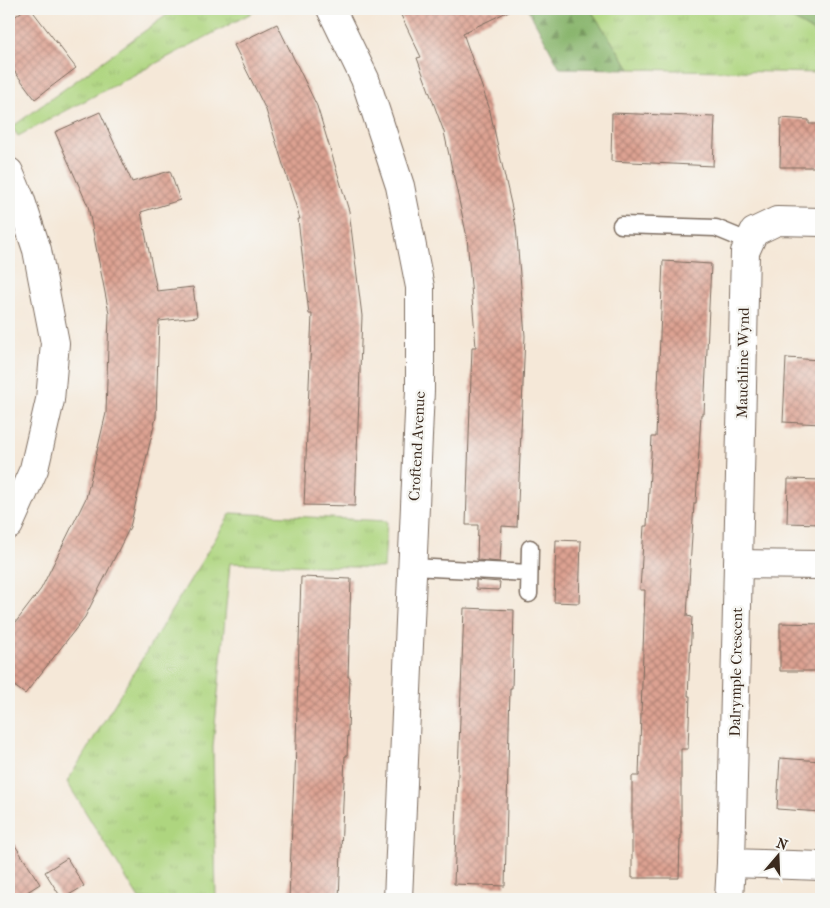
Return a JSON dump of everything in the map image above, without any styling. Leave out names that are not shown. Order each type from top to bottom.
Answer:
[{"type":"street","name":"Croftend Avenue","points":[[331,9],[366,79],[400,186],[420,287],[420,390],[398,899]]},
{"type":"street","points":[[9,172],[20,198],[37,250],[55,343],[50,400],[34,469],[9,525]]},
{"type":"street","points":[[750,242],[754,232],[777,222],[821,222]]},
{"type":"street","name":"Mauchline Wynd","points":[[738,564],[745,252],[750,242]]},
{"type":"street","points":[[738,564],[821,565]]},
{"type":"street","name":"Dalrymple Crescent","points":[[729,899],[738,564]]},
{"type":"street","points":[[731,863],[821,866]]},
{"type":"lane","points":[[621,225],[716,228],[750,242]]},
{"type":"lane","points":[[529,594],[530,548]]},
{"type":"lane","points":[[412,567],[529,573]]},
{"type":"green space","points":[[175,9],[259,9],[18,136],[12,127]]},
{"type":"green space","points":[[528,9],[590,9],[630,69],[560,68]]},
{"type":"green space","points":[[590,9],[776,9],[821,36],[821,73],[630,69]]},
{"type":"green space","points":[[776,9],[821,9],[821,36]]},
{"type":"green space","points":[[231,513],[387,521],[384,568],[230,563],[213,747],[216,899],[139,899],[67,782]]},
{"type":"building","points":[[25,9],[31,9],[76,68],[35,99],[9,64],[9,21]]},
{"type":"building","points":[[398,9],[513,9],[463,33],[489,107],[516,226],[525,336],[517,527],[502,526],[500,562],[477,560],[478,525],[466,525],[472,347],[476,347],[467,237],[444,132],[417,58],[421,57]]},
{"type":"building","points":[[277,24],[317,106],[349,211],[362,316],[355,506],[304,505],[312,314],[309,314],[298,219],[300,219],[266,110],[234,45]]},
{"type":"building","points":[[100,112],[132,182],[170,171],[180,200],[141,212],[157,291],[193,287],[197,317],[159,321],[156,417],[130,527],[85,617],[25,694],[9,682],[9,631],[41,589],[86,498],[106,413],[109,313],[88,206],[55,132]]},
{"type":"building","points":[[612,113],[715,117],[713,166],[611,161]]},
{"type":"building","points":[[781,118],[809,120],[809,124],[821,124],[821,167],[780,167]]},
{"type":"building","points":[[663,261],[711,264],[704,414],[701,414],[687,616],[692,617],[688,696],[690,696],[688,749],[681,749],[679,878],[632,878],[632,776],[639,776],[645,590],[640,590],[644,526],[647,526],[652,437],[656,437]]},
{"type":"building","points":[[786,358],[821,360],[821,424],[783,422]]},
{"type":"building","points":[[788,479],[821,480],[821,524],[787,523]]},
{"type":"building","points":[[556,540],[581,541],[579,603],[554,602]]},
{"type":"building","points":[[301,577],[351,579],[348,677],[350,677],[339,899],[289,899]]},
{"type":"building","points":[[476,580],[500,582],[499,590],[476,589]]},
{"type":"building","points":[[464,608],[514,610],[505,886],[454,884]]},
{"type":"building","points":[[780,623],[821,624],[821,671],[780,671]]},
{"type":"building","points":[[780,758],[821,761],[821,812],[777,809]]},
{"type":"building","points":[[9,836],[40,884],[16,899],[9,899]]},
{"type":"building","points":[[67,858],[84,886],[62,899],[45,872]]}]
